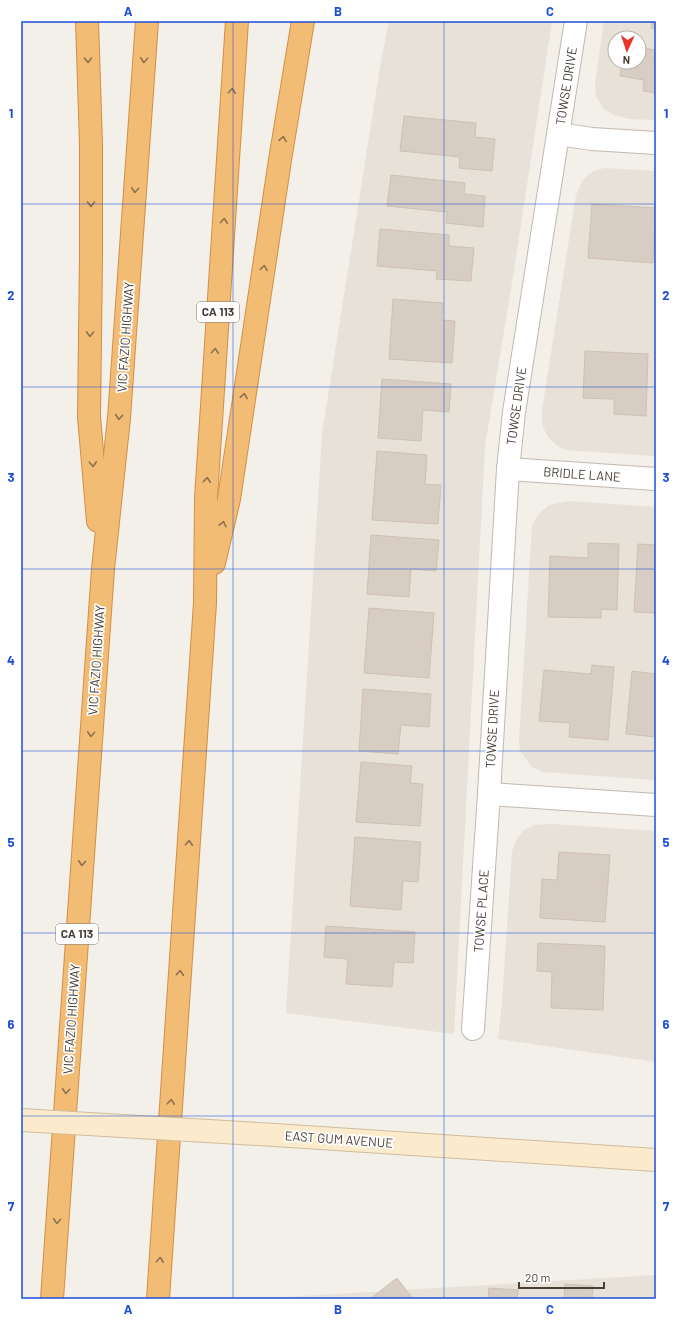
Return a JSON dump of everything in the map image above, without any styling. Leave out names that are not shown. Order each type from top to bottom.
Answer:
[{"type":"highway","points":[[87,21],[91,144],[89,417],[102,569]]},
{"type":"highway","name":"VIC FAZIO HIGHWAY","points":[[52,1299],[102,569],[119,418],[147,21]]},
{"type":"highway","name":"CA 113","points":[[158,1299],[205,603],[206,498],[237,21]]},
{"type":"highway","points":[[205,603],[229,499],[280,160],[303,21]]},
{"type":"street","name":"TOWSE DRIVE","points":[[489,794],[508,469],[514,412],[576,21]]},
{"type":"street","points":[[558,134],[592,139],[656,143]]},
{"type":"street","name":"BRIDLE LANE","points":[[508,469],[656,479]]},
{"type":"street","points":[[489,794],[656,805]]},
{"type":"street","name":"TOWSE PLACE","points":[[473,1029],[489,794]]},
{"type":"street","name":"EAST GUM AVENUE","points":[[21,1120],[656,1160]]},
{"type":"shaded area","points":[[389,21],[552,21],[513,277],[485,446],[454,1034],[286,1013],[322,434],[381,61]]},
{"type":"shaded area","points":[[604,21],[656,21],[656,120],[629,119],[614,115],[604,109],[596,96],[595,83]]},
{"type":"shaded area","points":[[604,168],[656,171],[656,456],[565,450],[556,445],[548,437],[543,427],[542,410],[576,195],[582,182],[588,175],[594,171]]},
{"type":"shaded area","points":[[569,501],[656,507],[656,780],[542,772],[532,767],[520,751],[519,742],[532,525],[539,514],[549,505]]},
{"type":"shaded area","points":[[552,824],[656,831],[656,1062],[498,1039],[502,1003],[512,851],[517,839],[524,830],[534,825]]},
{"type":"shaded area","points":[[656,1275],[656,1299],[267,1299],[267,1298]]},
{"type":"building","points":[[652,21],[656,21],[656,29],[651,28]]},
{"type":"building","points":[[647,48],[655,50],[654,61],[656,61],[656,93],[643,91],[644,80],[620,76],[621,70],[647,70]]},
{"type":"building","points":[[404,116],[476,123],[475,137],[495,139],[492,171],[459,168],[460,157],[400,151]]},
{"type":"building","points":[[391,175],[465,183],[464,194],[485,196],[483,227],[446,223],[447,212],[387,206]]},
{"type":"building","points":[[592,204],[656,208],[653,263],[588,258]]},
{"type":"building","points":[[380,229],[449,235],[449,246],[474,248],[471,281],[436,279],[437,271],[377,266]]},
{"type":"building","points":[[393,299],[443,303],[442,320],[455,321],[452,363],[389,359]]},
{"type":"building","points":[[585,351],[648,354],[646,416],[614,414],[614,399],[583,398]]},
{"type":"building","points":[[382,379],[451,384],[449,412],[423,410],[421,441],[378,438]]},
{"type":"building","points":[[377,451],[427,455],[425,484],[441,485],[438,524],[372,520]]},
{"type":"building","points":[[371,535],[439,540],[436,571],[411,569],[409,597],[367,594]]},
{"type":"building","points":[[588,543],[619,544],[617,610],[601,609],[601,618],[548,617],[550,556],[588,558]]},
{"type":"building","points":[[638,544],[656,545],[656,613],[634,612]]},
{"type":"building","points":[[369,608],[434,613],[429,678],[364,673]]},
{"type":"building","points":[[592,665],[614,667],[608,740],[569,737],[570,723],[539,721],[544,670],[591,674]]},
{"type":"building","points":[[632,671],[656,674],[656,737],[626,734]]},
{"type":"building","points":[[363,689],[431,694],[429,727],[401,725],[398,754],[359,751]]},
{"type":"building","points":[[361,762],[412,766],[410,783],[423,784],[420,826],[356,822]]},
{"type":"building","points":[[355,837],[421,842],[418,882],[403,881],[401,910],[350,906]]},
{"type":"building","points":[[559,852],[610,855],[605,922],[540,918],[542,879],[557,880]]},
{"type":"building","points":[[326,926],[415,932],[413,963],[394,962],[392,987],[346,984],[348,959],[324,957]]},
{"type":"building","points":[[538,943],[605,946],[603,1010],[551,1008],[552,972],[537,971]]},
{"type":"building","points":[[397,1278],[413,1299],[370,1299]]},
{"type":"building","points":[[565,1284],[593,1286],[592,1299],[564,1299]]},
{"type":"building","points":[[489,1288],[518,1290],[517,1299],[488,1299]]}]
